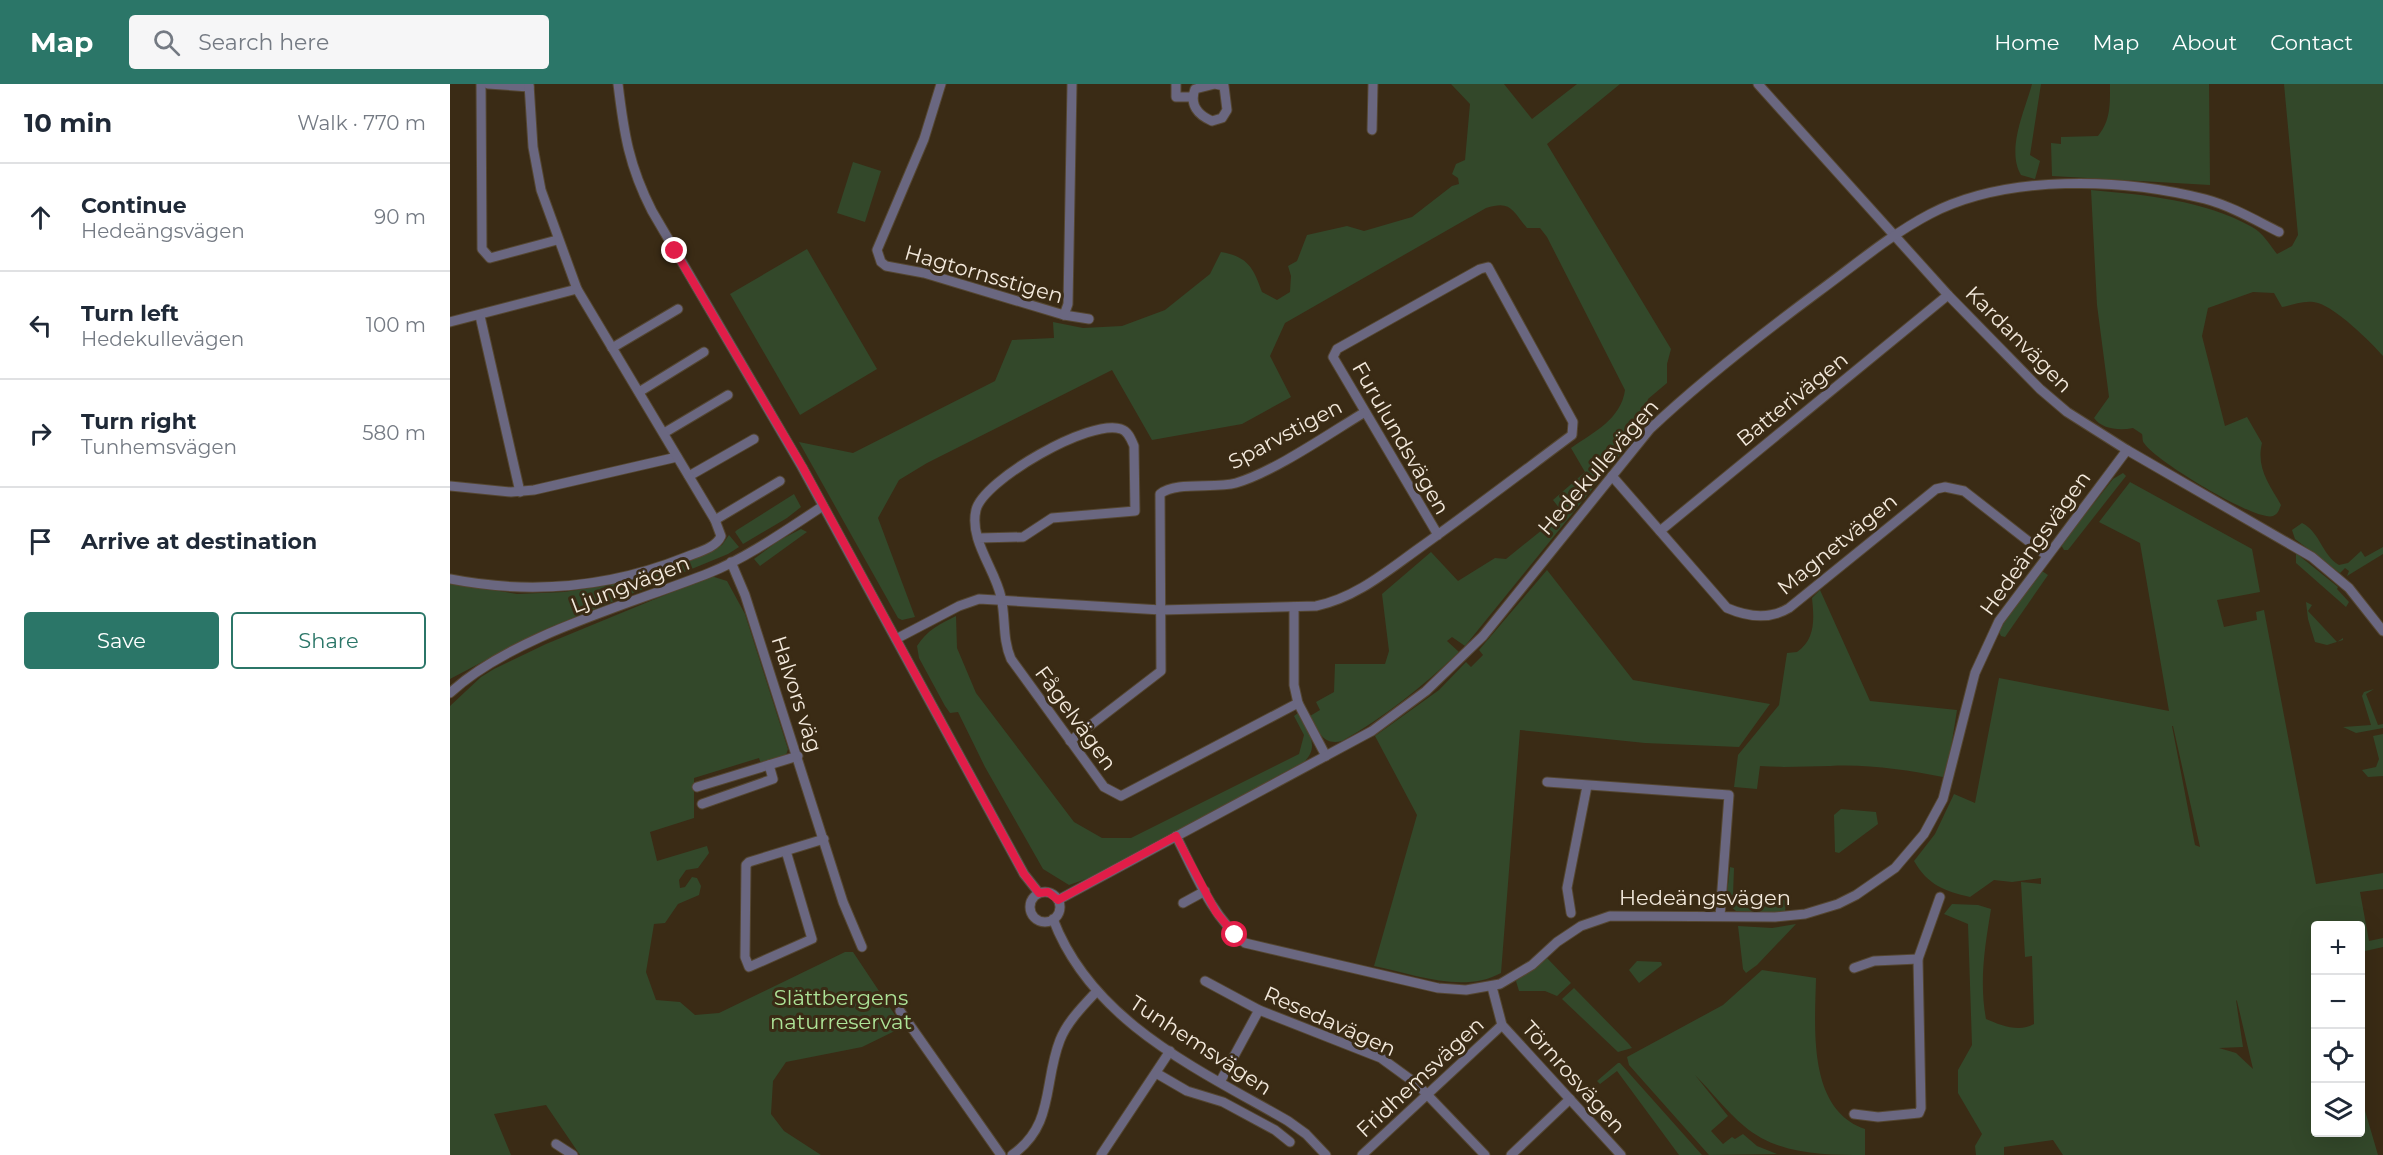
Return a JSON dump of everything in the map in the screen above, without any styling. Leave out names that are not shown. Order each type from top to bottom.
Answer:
[{"type":"street","points":[[481,84],[482,249],[490,258],[557,240]]},
{"type":"street","points":[[450,579],[519,587],[562,587],[612,581],[659,568],[714,544],[722,536],[664,433],[577,289],[557,240],[537,168],[529,85],[488,84]]},
{"type":"street","points":[[618,84],[627,148],[635,177],[657,221],[823,506],[1018,865],[1039,893]]},
{"type":"street","name":"Hagtornsstigen","points":[[941,84],[924,139],[877,250],[881,262],[886,266],[996,293],[1064,315],[1089,320]]},
{"type":"street","points":[[1064,315],[1068,304],[1072,84]]},
{"type":"street","points":[[1176,84],[1176,97],[1192,98]]},
{"type":"street","points":[[1372,130],[1373,84]]},
{"type":"street","name":"Kardanvägen","points":[[1758,84],[1948,295],[2040,389],[2067,412],[2127,450],[2312,557],[2349,588],[2383,632]]},
{"type":"street","points":[[1204,85],[1224,86],[1227,110],[1222,118],[1212,122],[1202,117],[1195,108],[1192,98],[1195,88],[1204,85]]},
{"type":"street","name":"Hedekullevägen","points":[[1058,900],[1372,731],[1401,711],[1466,655],[1650,429],[1711,374],[1896,235],[1932,213],[1966,198],[2004,188],[2038,184],[2154,190],[2204,199],[2279,232]]},
{"type":"street","name":"Furulundsvägen","points":[[896,639],[959,606],[979,599],[1001,598],[1161,610],[1294,607],[1335,602],[1359,590],[1438,535],[1572,435],[1573,422],[1490,269],[1480,269],[1337,349],[1333,357],[1438,535]]},
{"type":"street","points":[[450,322],[577,289]]},
{"type":"street","name":"Batterivägen","points":[[1660,531],[1948,295]]},
{"type":"street","points":[[612,348],[678,309]]},
{"type":"street","points":[[480,316],[520,492]]},
{"type":"street","points":[[639,392],[704,352]]},
{"type":"street","points":[[664,433],[728,395]]},
{"type":"street","name":"Sparvstigen","points":[[1161,610],[1160,494],[1173,488],[1220,486],[1250,478],[1365,412]]},
{"type":"street","points":[[979,538],[1023,537],[1052,518],[1135,512],[1134,446],[1130,437],[1124,429],[1112,426],[1065,441],[1015,470],[984,495],[976,509],[975,524],[979,538],[1001,598]]},
{"type":"street","points":[[689,476],[754,439]]},
{"type":"street","name":"Hedeängsvägen","points":[[1176,836],[1225,925],[1245,943],[1438,988],[1466,990],[1492,987],[1532,965],[1563,938],[1594,920],[1625,915],[1791,916],[1838,904],[1875,883],[1895,868],[1910,852],[1935,816],[1943,799],[1970,689],[1985,647],[1999,621],[2046,555],[2127,450]]},
{"type":"street","points":[[450,486],[520,492],[677,457]]},
{"type":"street","name":"Magnetvägen","points":[[1612,476],[1727,608],[1753,616],[1770,616],[1789,608],[1936,489],[1945,487],[1964,491],[2046,555]]},
{"type":"street","points":[[715,520],[780,481]]},
{"type":"street","name":"Ljungvägen","points":[[450,693],[489,664],[540,638],[731,562],[823,506]]},
{"type":"street","name":"Halvors väg","points":[[731,562],[745,595],[843,902],[862,947]]},
{"type":"street","name":"Fågelvägen","points":[[1001,598],[1004,638],[1011,659],[1104,787],[1112,794],[1121,796],[1298,703]]},
{"type":"street","points":[[1294,607],[1294,685],[1298,703],[1326,756]]},
{"type":"street","points":[[1070,741],[1161,671],[1161,610]]},
{"type":"street","points":[[697,787],[798,756]]},
{"type":"street","points":[[702,804],[773,779],[769,765]]},
{"type":"street","points":[[1547,782],[1729,795],[1720,916]]},
{"type":"street","points":[[1571,914],[1567,888],[1587,786]]},
{"type":"street","points":[[786,851],[812,939],[749,967],[745,957],[746,865],[786,851],[824,838]]},
{"type":"street","points":[[1182,903],[1205,891]]},
{"type":"street","points":[[1048,892],[1058,900],[1059,910],[1053,919],[1042,921],[1032,915],[1031,903],[1039,893],[1048,892]]},
{"type":"street","points":[[1854,1114],[1878,1117],[1919,1113],[1921,1108],[1918,959],[1940,897]]},
{"type":"street","name":"Tunhemsvägen","points":[[1053,919],[1063,946],[1096,992],[1124,1021],[1220,1082],[1288,1121],[1306,1134],[1326,1155]]},
{"type":"street","points":[[1854,968],[1874,961],[1918,959]]},
{"type":"street","name":"Resedavägen","points":[[1204,981],[1259,1010],[1381,1058],[1427,1094],[1485,1155]]},
{"type":"street","name":"Törnrosvägen","points":[[1492,987],[1502,1025],[1621,1155]]},
{"type":"street","points":[[1012,1155],[1029,1142],[1041,1122],[1062,1034],[1096,992]]},
{"type":"street","points":[[1220,1082],[1259,1010]]},
{"type":"street","points":[[900,1011],[1001,1155]]},
{"type":"street","name":"Fridhemsvägen","points":[[1362,1155],[1502,1025]]},
{"type":"street","points":[[1101,1155],[1170,1051]]},
{"type":"street","points":[[1156,1073],[1187,1091],[1224,1102],[1275,1130],[1290,1142]]},
{"type":"street","points":[[1511,1155],[1570,1099]]},
{"type":"street","points":[[555,1144],[573,1155]]},
{"type":"green space","points":[[1451,84],[1504,84],[1532,119],[1577,84],[1620,84],[1547,144],[1671,349],[1667,364],[1667,383],[1648,399],[1645,413],[1632,440],[1465,646],[1452,637],[1447,641],[1459,652],[1403,700],[1342,741],[1330,741],[1322,736],[1310,716],[1320,710],[1316,702],[1334,692],[1335,664],[1385,664],[1389,651],[1382,594],[1431,552],[1458,581],[1495,558],[1506,559],[1563,513],[1553,500],[1585,472],[1571,448],[1605,424],[1618,409],[1622,400],[1625,390],[1547,237],[1540,228],[1527,228],[1510,208],[1501,205],[1486,208],[1285,323],[1270,356],[1291,397],[1242,424],[1152,440],[1112,370],[927,463],[899,480],[878,518],[915,617],[902,620],[898,618],[799,442],[853,453],[995,381],[1012,340],[1054,338],[1053,322],[1083,328],[1122,326],[1165,310],[1210,274],[1221,252],[1238,257],[1248,264],[1262,292],[1277,300],[1290,292],[1291,276],[1288,266],[1297,261],[1307,235],[1347,226],[1364,231],[1412,217],[1452,186],[1459,184],[1458,178],[1452,174],[1456,164],[1465,160],[1470,104]]},
{"type":"green space","points":[[2032,84],[2041,84],[2030,155],[2040,161],[2035,179],[2021,175],[2015,154],[2018,130]]},
{"type":"green space","points":[[2110,84],[2209,84],[2210,185],[2052,176],[2051,143],[2061,144],[2061,137],[2098,136],[2108,118]]},
{"type":"green space","points":[[2284,84],[2383,84],[2383,356],[2343,318],[2318,303],[2304,302],[2282,307],[2274,293],[2253,292],[2208,308],[2202,336],[2225,426],[2247,417],[2262,443],[2262,468],[2281,505],[2273,516],[2247,510],[2185,475],[2152,451],[2143,442],[2142,434],[2133,428],[2111,428],[2102,425],[2094,418],[2109,397],[2097,305],[2091,190],[2174,200],[2194,205],[2234,218],[2256,229],[2277,254],[2292,246],[2298,235]]},
{"type":"green space","points":[[853,162],[881,171],[865,222],[837,213]]},
{"type":"green space","points":[[807,249],[877,369],[800,415],[730,294]]},
{"type":"green space","points":[[2123,473],[2126,476],[2068,550],[2064,550],[2061,545],[2113,479]]},
{"type":"green space","points":[[2130,482],[2252,549],[2260,592],[2217,600],[2224,627],[2257,620],[2256,612],[2264,610],[2316,884],[2383,873],[2383,889],[2360,892],[2369,941],[2383,938],[2383,947],[2365,951],[2365,921],[2311,921],[2311,1137],[2365,1137],[2365,1111],[2378,1155],[2063,1155],[2053,1140],[2004,1147],[2004,1155],[1976,1155],[1975,1146],[1982,1134],[1958,1093],[1958,1070],[1972,1045],[1968,924],[1944,914],[1952,904],[1978,905],[1991,909],[1983,977],[1986,1019],[2010,1027],[2028,1027],[2034,1024],[2032,956],[2025,957],[2021,882],[2041,884],[2041,878],[2012,882],[1994,880],[1970,897],[1938,886],[1925,876],[1914,861],[1935,834],[1954,794],[1975,803],[1999,678],[2169,711],[2140,543],[2099,522]],"holes":[[[2173,726],[2200,847],[2195,845]],[[2237,1001],[2253,1069],[2236,1053],[2219,1048],[2243,1047]]]},
{"type":"green space","points":[[794,494],[801,507],[743,544],[735,532],[737,530]]},
{"type":"green space","points":[[2302,523],[2313,532],[2333,561],[2339,565],[2348,563],[2361,551],[2365,557],[2383,547],[2383,554],[2347,576],[2349,571],[2345,568],[2340,573],[2295,539],[2292,530]]},
{"type":"green space","points":[[801,529],[807,532],[760,566],[754,559],[778,541]]},
{"type":"green space","points":[[729,535],[739,547],[728,554],[539,632],[450,679],[450,583],[517,594],[564,592],[614,584],[705,554],[722,545]]},
{"type":"green space","points":[[2296,553],[2338,587],[2337,589],[2349,602],[2346,607],[2296,563]]},
{"type":"green space","points":[[1547,570],[1633,680],[1770,704],[1739,747],[1645,743],[1520,730],[1501,973],[1471,982],[1455,982],[1374,966],[1417,815],[1375,736],[1439,690],[1466,662],[1471,667],[1483,655],[1479,650]]},
{"type":"green space","points":[[2042,571],[2048,575],[2005,637],[2001,636],[1998,630]]},
{"type":"green space","name":"Slättbergens naturreservat","points":[[711,576],[727,581],[745,614],[788,749],[786,755],[761,764],[759,758],[694,778],[694,818],[650,832],[657,861],[707,846],[709,853],[698,868],[686,870],[679,880],[680,888],[685,887],[692,877],[697,878],[701,886],[699,895],[678,904],[665,923],[654,924],[646,972],[656,1000],[680,1002],[695,1015],[719,1013],[845,952],[853,952],[903,1027],[862,1047],[786,1062],[773,1081],[771,1114],[784,1131],[821,1155],[580,1155],[546,1105],[494,1114],[511,1155],[450,1155],[450,706],[481,677],[494,669],[546,644]]},
{"type":"green space","points":[[1820,590],[1870,701],[1957,710],[1950,754],[1943,777],[1858,766],[1760,766],[1757,789],[1734,787],[1738,755],[1779,705],[1787,653],[1797,652],[1808,641],[1813,620],[1812,598]]},
{"type":"green space","points":[[2306,602],[2312,605],[2308,611],[2337,642],[2327,645],[2315,642],[2308,619]]},
{"type":"green space","points":[[956,616],[957,648],[976,693],[1074,822],[1102,838],[1131,838],[1299,754],[1304,735],[1294,716],[1298,713],[1311,738],[1312,750],[1304,762],[1089,878],[1069,885],[1043,869],[985,767],[958,712],[950,713],[919,658],[917,646],[925,636]]},
{"type":"green space","points":[[2374,689],[2366,694],[2378,725],[2383,724],[2383,728],[2356,733],[2343,727],[2371,725],[2362,696],[2364,692]]},
{"type":"green space","points":[[2383,734],[2383,776],[2368,777],[2362,770],[2376,767],[2379,759],[2373,736]]},
{"type":"green space","points":[[1841,809],[1876,812],[1878,824],[1839,853],[1835,852],[1834,815]]},
{"type":"green space","points":[[1730,867],[1734,868],[1733,895],[1744,897],[1744,905],[1775,907],[1776,899],[1786,900],[1785,913],[1736,911],[1726,902]]},
{"type":"green space","points":[[1796,924],[1757,965],[1746,973],[1743,969],[1738,926],[1772,928]]},
{"type":"green space","points":[[1547,958],[1571,983],[1557,996],[1545,991],[1519,991],[1516,981]]},
{"type":"green space","points":[[1637,961],[1661,962],[1662,965],[1639,983],[1629,970]]},
{"type":"green space","points":[[1762,970],[1816,978],[1815,1019],[1818,1064],[1833,1104],[1846,1119],[1865,1129],[1865,1155],[1817,1153],[1771,1143],[1757,1136],[1737,1120],[1695,1075],[1728,1116],[1711,1131],[1723,1144],[1732,1137],[1735,1139],[1743,1134],[1757,1146],[1777,1154],[1709,1155],[1629,1065],[1627,1057],[1723,1005]]},
{"type":"green space","points":[[1574,988],[1632,1048],[1618,1052],[1562,999]]},
{"type":"green space","points":[[1618,1063],[1702,1155],[1679,1155],[1617,1071],[1600,1084],[1597,1081]]},
{"type":"route","points":[[675,251],[802,466],[1024,874],[1039,893],[1052,893],[1058,900],[1176,836],[1216,912],[1235,935]]}]
